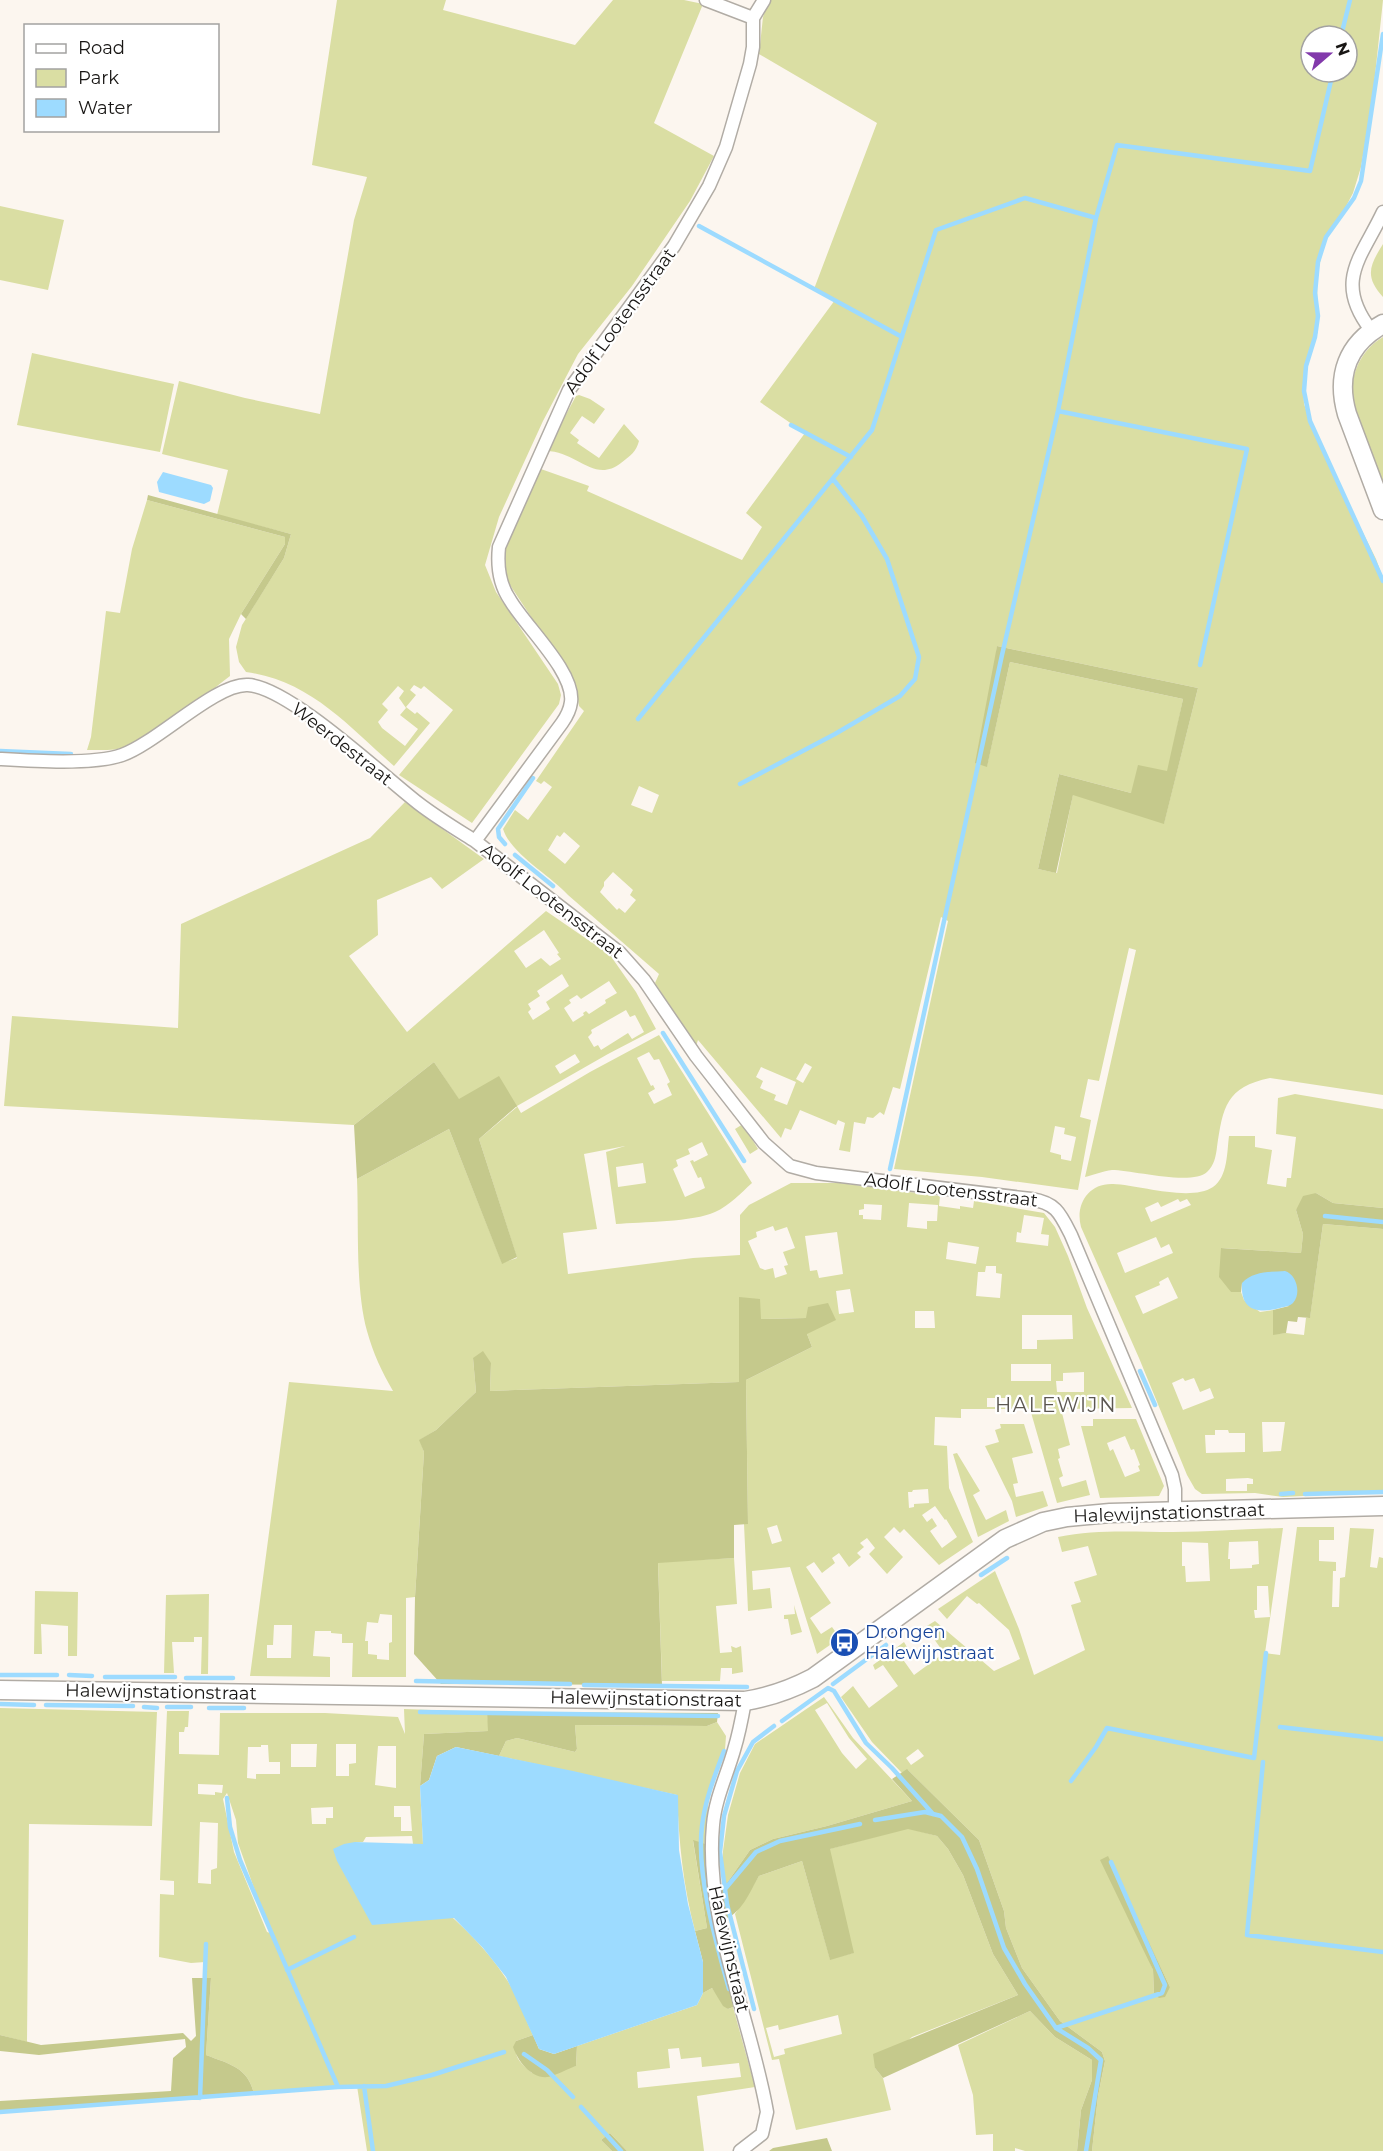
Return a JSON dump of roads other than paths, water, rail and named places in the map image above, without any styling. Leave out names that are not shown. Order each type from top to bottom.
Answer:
[{"type":"street","points":[[705,0],[753,18],[764,0]]},
{"type":"street","name":"Adolf Lootensstraat","points":[[753,18],[754,40],[750,64],[726,147],[709,186],[674,246],[569,390],[499,547],[497,561],[500,578],[510,600],[557,664],[570,686],[572,700],[562,723],[475,841],[620,953],[645,980],[696,1056],[764,1143],[790,1166],[816,1173],[1031,1199],[1054,1207],[1071,1234],[1172,1475],[1175,1489],[1175,1511]]},
{"type":"street","points":[[1383,212],[1359,255],[1355,265],[1353,283],[1362,319],[1377,327],[1356,346],[1349,358],[1342,384],[1347,414],[1383,510]]},
{"type":"street","name":"Weerdestraat","points":[[0,759],[103,759],[121,755],[139,748],[205,702],[227,690],[249,685],[277,695],[296,707],[334,734],[420,804],[475,841]]},
{"type":"street","name":"Halewijnstationstraat","points":[[0,1690],[745,1701],[790,1690],[813,1678],[1005,1539],[1043,1522],[1067,1516],[1383,1506]]},
{"type":"street","name":"Halewijnstraat","points":[[740,2151],[762,2134],[767,2112],[718,1911],[712,1870],[712,1842],[713,1821],[735,1749],[745,1701]]},
{"type":"water","points":[[163,472],[211,485],[213,488],[210,501],[204,504],[159,492],[157,482]]},
{"type":"water","points":[[1285,1271],[1292,1276],[1296,1284],[1297,1294],[1293,1303],[1272,1310],[1257,1310],[1247,1304],[1242,1292],[1242,1283],[1246,1279],[1262,1273]]},
{"type":"water","points":[[456,1747],[678,1795],[679,1850],[688,1904],[703,1962],[703,1993],[697,2005],[554,2054],[539,2049],[506,1977],[483,1948],[454,1918],[372,1925],[337,1861],[333,1849],[355,1842],[423,1844],[420,1786],[429,1780],[437,1756]]},
{"type":"waterway","points":[[1344,24],[1350,0]]},
{"type":"waterway","points":[[1383,34],[1361,181],[1354,198],[1326,237],[1318,262],[1315,293],[1318,316],[1315,337],[1306,366],[1304,391],[1310,421],[1383,581]]},
{"type":"waterway","points":[[638,719],[872,430],[936,230],[1025,198],[1096,218],[1117,145],[1310,171],[1330,84]]},
{"type":"waterway","points":[[890,1169],[1002,655],[1058,411],[1096,218]]},
{"type":"waterway","points":[[699,226],[902,337]]},
{"type":"waterway","points":[[1058,411],[1247,449],[1200,665]]},
{"type":"waterway","points":[[791,425],[851,457]]},
{"type":"waterway","points":[[740,784],[835,734],[900,696],[915,679],[919,657],[887,559],[862,516],[833,479]]},
{"type":"waterway","points":[[0,751],[71,754]]},
{"type":"waterway","points":[[505,844],[499,837],[498,829],[533,778]]},
{"type":"waterway","points":[[515,855],[553,886]]},
{"type":"waterway","points":[[663,1033],[744,1161]]},
{"type":"waterway","points":[[1325,1216],[1383,1222]]},
{"type":"waterway","points":[[1140,1371],[1155,1405]]},
{"type":"waterway","points":[[1305,1494],[1383,1492]]},
{"type":"waterway","points":[[1281,1494],[1293,1493]]},
{"type":"waterway","points":[[981,1575],[1007,1558]]},
{"type":"waterway","points":[[833,1684],[886,1645]]},
{"type":"waterway","points":[[1071,1781],[1107,1728],[1254,1758],[1266,1653]]},
{"type":"waterway","points":[[0,1675],[57,1675]]},
{"type":"waterway","points":[[69,1675],[92,1676]]},
{"type":"waterway","points":[[105,1677],[175,1677]]},
{"type":"waterway","points":[[186,1678],[233,1678]]},
{"type":"waterway","points":[[416,1681],[570,1684]]},
{"type":"waterway","points":[[584,1685],[747,1687]]},
{"type":"waterway","points":[[782,1721],[828,1688],[834,1691],[866,1743],[933,1814]]},
{"type":"waterway","points":[[0,1704],[34,1705]]},
{"type":"waterway","points":[[46,1705],[133,1706]]},
{"type":"waterway","points":[[144,1707],[157,1708]]},
{"type":"waterway","points":[[167,1707],[191,1707]]},
{"type":"waterway","points":[[209,1708],[244,1708]]},
{"type":"waterway","points":[[420,1712],[718,1716]]},
{"type":"waterway","points":[[754,2009],[727,1904],[720,1852],[724,1816],[737,1771],[753,1742],[774,1726]]},
{"type":"waterway","points":[[1280,1727],[1383,1739]]},
{"type":"waterway","points":[[724,1751],[705,1807],[701,1845],[708,1908],[729,1989]]},
{"type":"waterway","points":[[1263,1762],[1247,1935],[1383,1952]]},
{"type":"waterway","points":[[227,1798],[230,1827],[240,1860],[338,2087]]},
{"type":"waterway","points":[[875,1820],[925,1812],[941,1816],[962,1837],[977,1869],[1004,1948],[1025,1984],[1056,2028],[1088,2048],[1101,2060],[1086,2151]]},
{"type":"waterway","points":[[725,1889],[756,1852],[780,1841],[860,1824]]},
{"type":"waterway","points":[[1056,2028],[1162,1993],[1165,1985],[1111,1862]]},
{"type":"waterway","points":[[287,1970],[354,1937]]},
{"type":"waterway","points":[[200,2098],[206,1944]]},
{"type":"waterway","points":[[0,2112],[338,2087],[386,2086],[432,2075],[504,2052]]},
{"type":"waterway","points":[[524,2054],[547,2070],[573,2097]]},
{"type":"waterway","points":[[364,2086],[373,2151]]},
{"type":"waterway","points":[[581,2107],[621,2151]]},
{"type":"place","name":"Drongen Halewijnstraat","points":[[844,1642]]},
{"type":"district","name":"HALEWIJN","points":[[1056,1405]]}]
